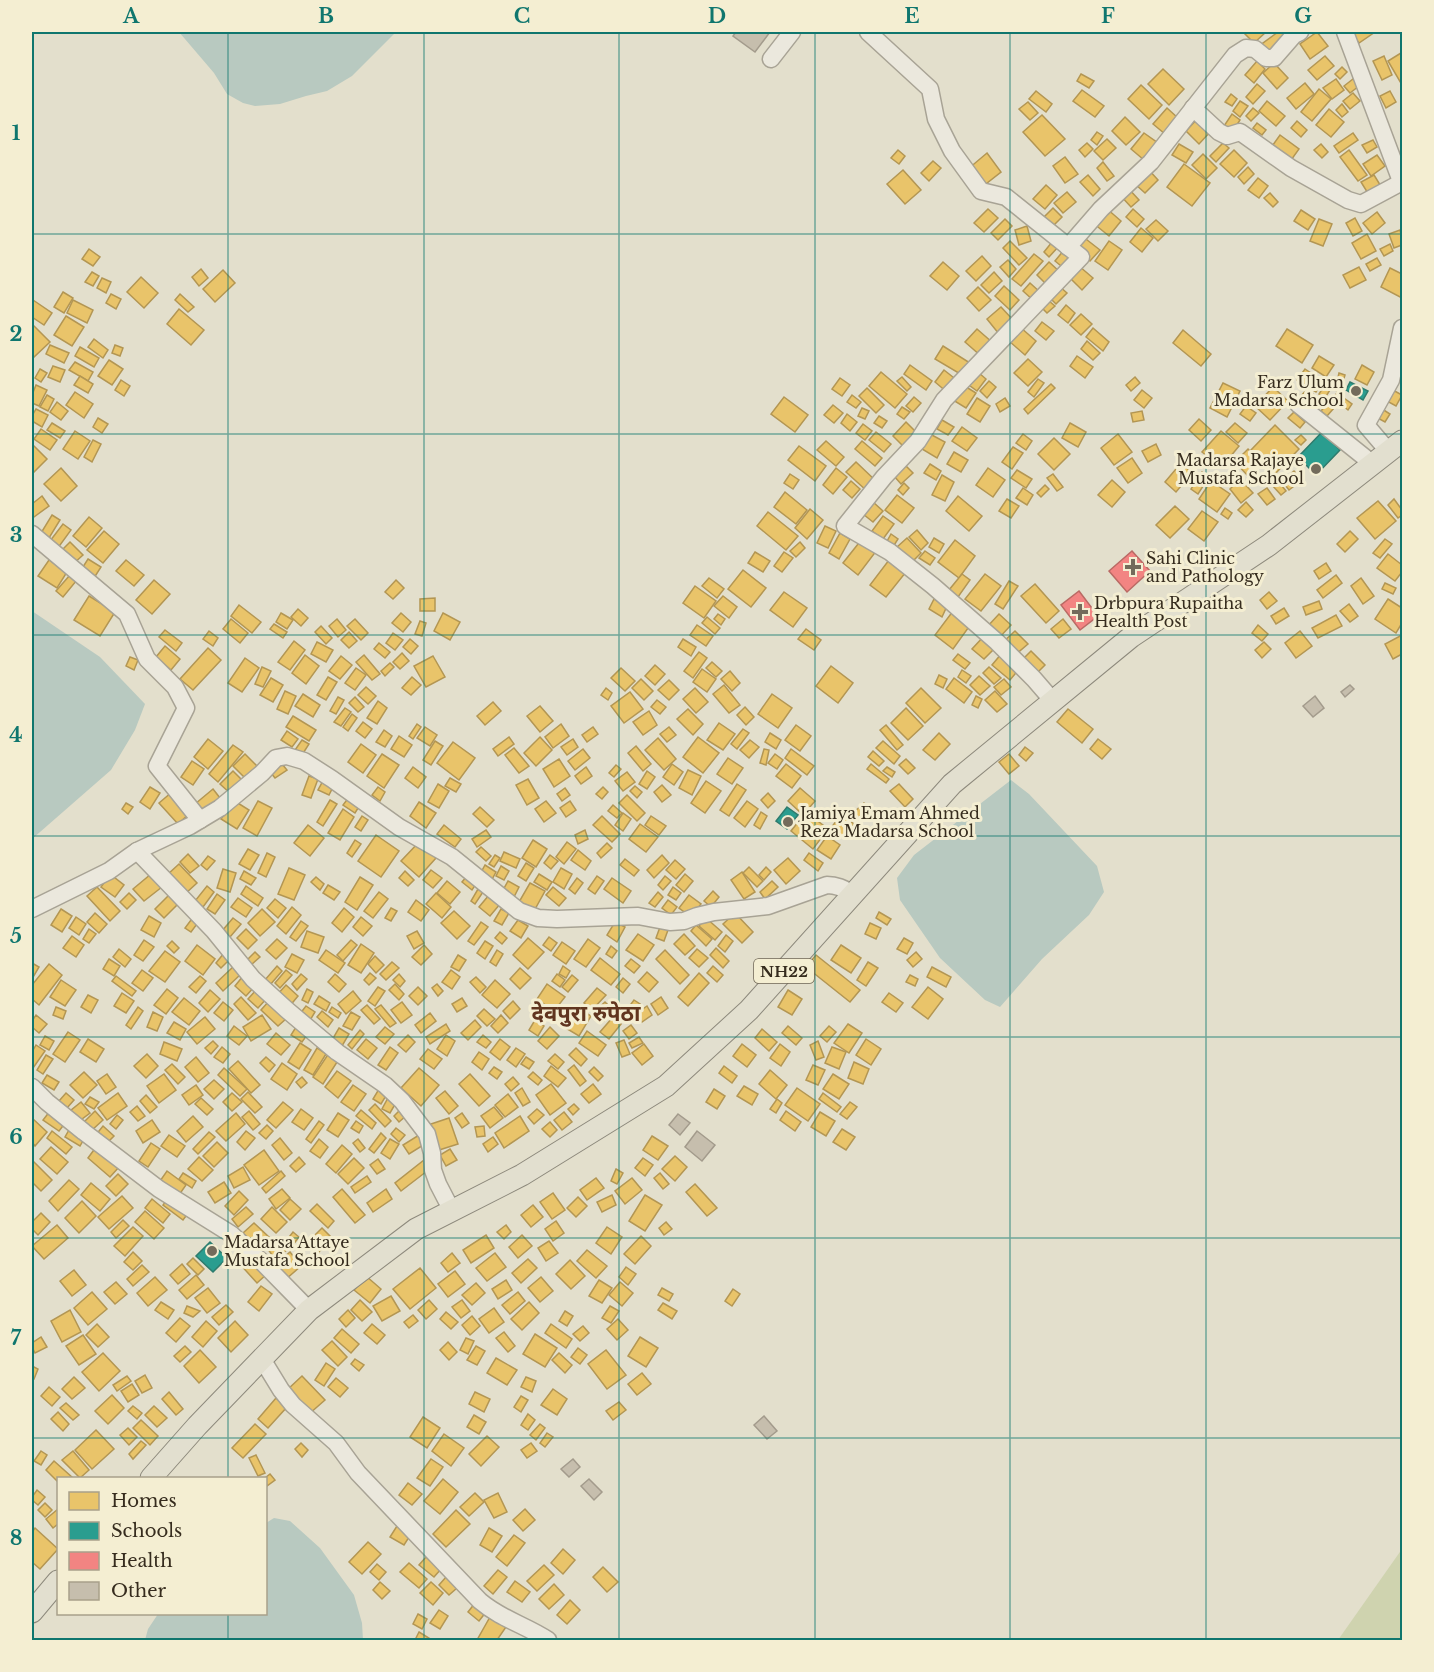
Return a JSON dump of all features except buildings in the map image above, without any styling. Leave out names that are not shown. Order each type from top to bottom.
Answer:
[{"type":"main road","name":"NH22","points":[[153,1477],[197,1426],[309,1310],[416,1229],[522,1174],[666,1086],[749,1010],[952,784],[1131,637],[1269,545],[1388,452]]},
{"type":"main road","points":[[32,1612],[57,1582]]},
{"type":"street","points":[[771,59],[792,32]]},
{"type":"street","points":[[868,32],[930,89],[936,119],[952,151],[981,191],[1006,197],[1081,258],[944,400],[918,441],[884,477],[845,526],[890,552],[933,586],[997,642],[1053,701]]},
{"type":"street","points":[[1068,247],[1101,209],[1151,162],[1235,55],[1246,48],[1255,49],[1266,58],[1274,58],[1294,35],[1300,32]]},
{"type":"street","points":[[1193,108],[1219,132],[1227,136],[1240,132],[1291,168],[1348,200],[1361,204],[1402,183],[1345,32]]},
{"type":"street","points":[[1388,452],[1366,424],[1391,380],[1402,328]]},
{"type":"street","points":[[1298,404],[1388,452]]},
{"type":"street","points":[[32,534],[128,614],[147,659],[176,687],[186,708],[157,766],[200,820]]},
{"type":"street","points":[[32,909],[109,871],[138,851],[220,808],[262,773],[276,758],[287,756],[304,761],[332,779],[399,827],[452,857],[519,911],[538,918],[638,916],[669,922],[684,921],[714,912],[768,906],[827,885],[843,887],[853,894]]},
{"type":"street","points":[[138,851],[214,931],[253,979],[287,1011],[337,1052],[385,1085],[402,1101],[427,1134],[432,1153],[433,1170],[452,1211]]},
{"type":"street","points":[[32,1087],[84,1132],[159,1189],[231,1234],[309,1310]]},
{"type":"street","points":[[262,1359],[293,1405],[336,1443],[358,1473],[480,1601],[493,1613],[535,1632],[548,1641]]},
{"type":"green space","points":[[1402,1549],[1402,1640],[1338,1640]]},
{"type":"shaded area","points":[[179,32],[396,32],[352,76],[327,91],[280,104],[255,106],[243,103],[227,94],[214,73]]},
{"type":"shaded area","points":[[32,611],[100,657],[145,704],[135,730],[111,770],[32,839]]},
{"type":"shaded area","points":[[1011,780],[1029,794],[1097,866],[1104,892],[1089,915],[1042,959],[1000,1007],[985,1000],[940,958],[900,900],[897,878],[914,855]]},
{"type":"shaded area","points":[[274,1518],[290,1521],[320,1548],[354,1595],[362,1623],[363,1640],[145,1640],[148,1629],[157,1615],[267,1615],[267,1522]]},
{"type":"place","name":"Farz Ulum Madarsa School","points":[[1356,391]]},
{"type":"place","name":"Madarsa Rajaye Mustafa School","points":[[1316,469]]},
{"type":"place","name":"Sahi Clinic and Pathology","points":[[1133,567]]},
{"type":"place","name":"Drbpura Rupaitha Health Post","points":[[1080,612]]},
{"type":"place","name":"Jamiya Emam Ahmed Reza Madarsa School","points":[[788,822]]},
{"type":"place","name":"Madarsa Attaye Mustafa School","points":[[212,1251]]},
{"type":"district","name":"देवपुरा रुपेठा","points":[[586,1013]]}]
